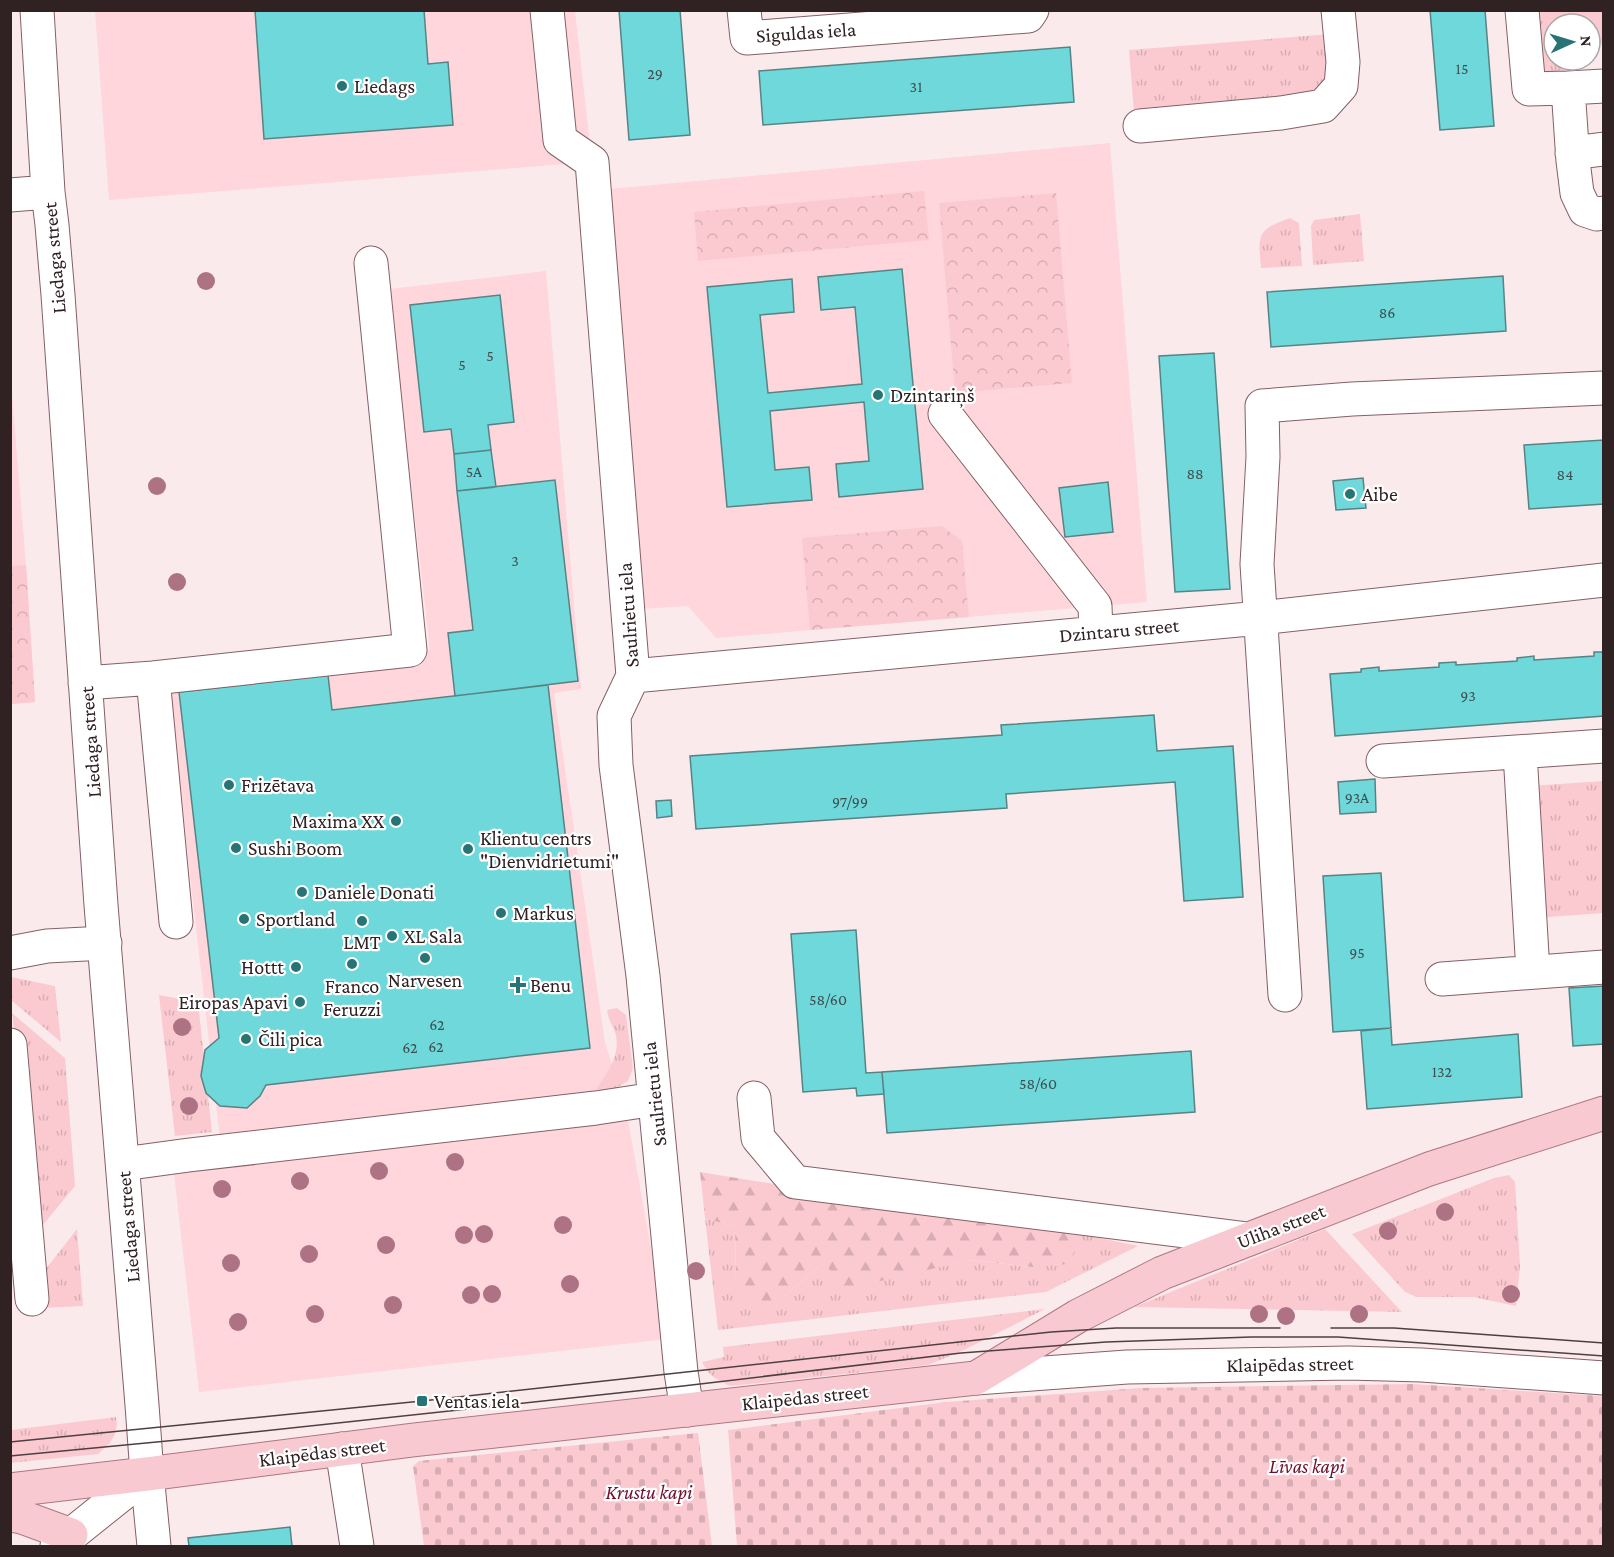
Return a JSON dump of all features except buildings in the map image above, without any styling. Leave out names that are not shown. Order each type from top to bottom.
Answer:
[{"type":"main road","name":"Uliha street","points":[[976,1378],[1078,1316],[1162,1273],[1429,1169],[1604,1113]]},
{"type":"main road","name":"Klaipēdas street","points":[[10,1490],[342,1449],[976,1378]]},
{"type":"main road","points":[[10,1515],[22,1517],[74,1543]]},
{"type":"street","name":"Liedaga street","points":[[37,10],[48,192],[58,295],[85,683],[154,1546]]},
{"type":"street","name":"Saulrietu iela","points":[[547,10],[560,140],[592,162],[633,676],[614,716],[616,765],[643,976],[681,1372],[687,1410]]},
{"type":"street","name":"Siguldas iela","points":[[744,10],[747,38],[1028,16],[1032,10]]},
{"type":"street","points":[[1140,126],[1281,113],[1323,106],[1341,86],[1342,62],[1338,10]]},
{"type":"street","points":[[1522,10],[1529,89],[1604,86]]},
{"type":"street","points":[[1568,88],[1588,151],[1577,194],[1586,210],[1597,214],[1604,213]]},
{"type":"street","points":[[10,195],[48,192]]},
{"type":"street","points":[[85,683],[153,678],[410,650],[371,263]]},
{"type":"street","points":[[1285,995],[1257,564],[1263,457],[1262,406],[1352,399],[1604,388]]},
{"type":"street","points":[[945,414],[1095,606],[1096,632]]},
{"type":"street","name":"Dzintaru street","points":[[633,676],[1260,618],[1604,580]]},
{"type":"street","points":[[153,678],[176,922]]},
{"type":"street","points":[[1383,761],[1604,746]]},
{"type":"street","points":[[1520,753],[1533,972]]},
{"type":"street","points":[[10,953],[47,946],[105,943]]},
{"type":"street","points":[[1442,980],[1604,967]]},
{"type":"street","points":[[10,1046],[32,1299]]},
{"type":"street","points":[[754,1098],[758,1138],[795,1182],[1248,1239]]},
{"type":"street","points":[[123,1164],[655,1099]]},
{"type":"street","name":"Klaipēdas street","points":[[976,1378],[1127,1366],[1348,1363],[1422,1365],[1604,1378]]},
{"type":"street","points":[[342,1449],[357,1546]]},
{"type":"street","points":[[74,1543],[147,1474]]},
{"type":"shaded area","name":"Liedags","points":[[95,11],[575,11],[592,162],[109,200]]},
{"type":"shaded area","name":"Dzintariņš","points":[[1110,143],[1147,602],[716,638],[688,606],[641,609],[610,189]]},
{"type":"shaded area","points":[[546,271],[581,689],[554,693],[605,1042],[627,1114],[667,1339],[199,1392],[173,1165],[220,1139],[168,680],[430,650],[389,289]]},
{"type":"shaded area","points":[[10,370],[35,702],[11,704]]},
{"type":"green space","points":[[1530,11],[1603,11],[1602,44],[1602,12],[1542,12],[1542,72],[1537,71]]},
{"type":"green space","points":[[1331,34],[1336,71],[1313,98],[1134,113],[1129,50]]},
{"type":"green space","points":[[1543,72],[1564,72],[1565,76]]},
{"type":"green space","points":[[924,191],[929,240],[698,261],[694,212]]},
{"type":"green space","points":[[1056,193],[1072,383],[955,393],[939,203]]},
{"type":"green space","points":[[1360,214],[1364,261],[1313,265],[1311,226],[1314,220]]},
{"type":"green space","points":[[1290,218],[1299,223],[1302,266],[1261,268],[1259,248],[1262,235],[1271,226]]},
{"type":"green space","points":[[942,526],[962,541],[969,617],[810,630],[802,538]]},
{"type":"green space","points":[[26,565],[35,702],[11,704],[11,566]]},
{"type":"green space","points":[[1603,781],[1603,913],[1536,918],[1530,786]]},
{"type":"green space","points":[[11,977],[55,986],[61,1042],[12,1001]]},
{"type":"green space","points":[[159,995],[198,1002],[212,1132],[175,1136]]},
{"type":"green space","points":[[617,1008],[626,1015],[633,1068],[628,1081],[616,1088],[596,1090],[615,1056],[617,1040],[607,1010]]},
{"type":"green space","points":[[12,1013],[65,1058],[75,1186],[38,1231]]},
{"type":"green space","points":[[700,1172],[1081,1234],[1069,1264],[1032,1267],[970,1260],[846,1289],[824,1263],[782,1298],[749,1306],[736,1281],[735,1227],[705,1218]]},
{"type":"green space","points":[[1509,1175],[1515,1182],[1520,1265],[1516,1306],[1473,1297],[1417,1297],[1405,1292],[1352,1234],[1494,1178]]},
{"type":"green space","points":[[705,1218],[735,1227],[736,1281],[782,1298],[824,1263],[919,1271],[970,1260],[1032,1267],[1081,1234],[1138,1246],[1046,1292],[718,1330]]},
{"type":"green space","points":[[77,1229],[83,1306],[40,1308],[38,1279]]},
{"type":"green space","points":[[1325,1229],[1402,1312],[1134,1307]]},
{"type":"green space","points":[[1045,1309],[964,1350],[928,1365],[731,1386],[714,1377],[702,1362],[724,1357],[723,1347]]},
{"type":"green space","name":"Līvas kapi","points":[[1412,1384],[1603,1396],[1603,1546],[737,1546],[728,1430],[946,1402],[1141,1388]]},
{"type":"green space","points":[[116,1417],[117,1425],[114,1436],[98,1454],[11,1463],[11,1430]]},
{"type":"green space","name":"Krustu kapi","points":[[698,1433],[712,1546],[424,1546],[413,1466],[419,1461]]},
{"type":"tram line","points":[[10,1442],[422,1401],[1051,1332],[1116,1328],[1280,1328]]},
{"type":"tram line","points":[[1331,1328],[1394,1328],[1604,1343]]},
{"type":"tram line","points":[[10,1456],[683,1386],[961,1353],[1106,1342],[1251,1337],[1338,1337],[1604,1356]]},
{"type":"place","name":"Liedags","points":[[342,86]]},
{"type":"place","name":"Dzintariņš","points":[[878,395]]},
{"type":"place","name":"Aibe","points":[[1350,494]]},
{"type":"place","name":"Frizētava","points":[[229,785]]},
{"type":"place","name":"Maxima XX","points":[[396,821]]},
{"type":"place","name":"Sushi Boom","points":[[236,848]]},
{"type":"place","name":"Klientu centrs \"Dienvidrietumi\"","points":[[468,849]]},
{"type":"place","name":"Daniele Donati","points":[[302,892]]},
{"type":"place","name":"Markus","points":[[501,913]]},
{"type":"place","name":"Sportland","points":[[244,919]]},
{"type":"place","name":"LMT","points":[[362,921]]},
{"type":"place","name":"XL Sala","points":[[392,936]]},
{"type":"place","name":"Narvesen","points":[[425,958]]},
{"type":"place","name":"Franco Feruzzi","points":[[352,964]]},
{"type":"place","name":"Hottt","points":[[296,967]]},
{"type":"place","name":"Benu","points":[[518,985]]},
{"type":"place","name":"Eiropas Apavi","points":[[300,1002]]},
{"type":"place","name":"Čili pica","points":[[246,1039]]},
{"type":"place","name":"Ventas iela","points":[[422,1401]]}]
